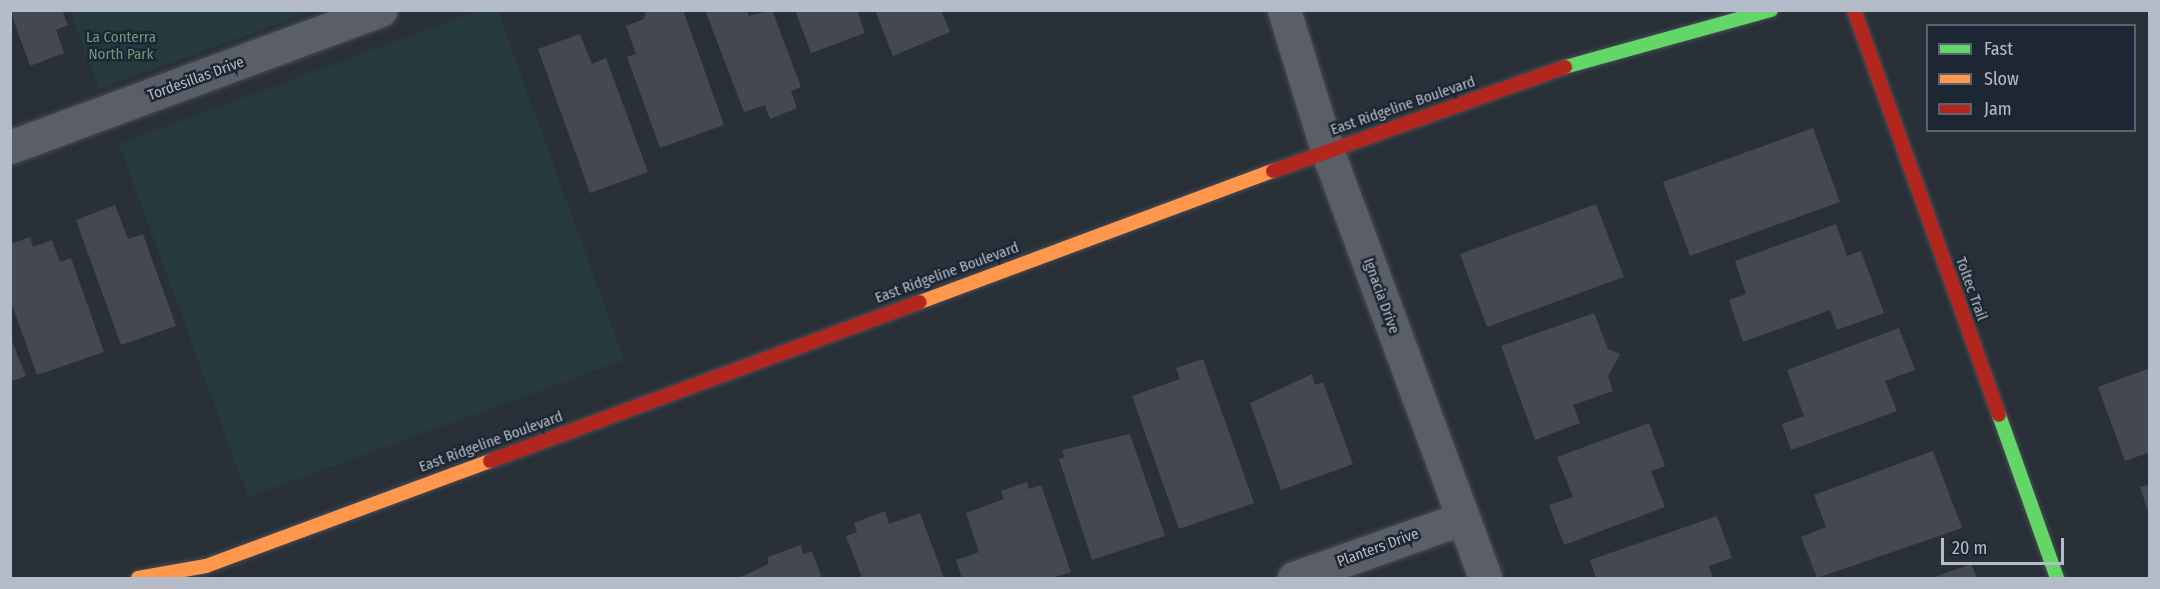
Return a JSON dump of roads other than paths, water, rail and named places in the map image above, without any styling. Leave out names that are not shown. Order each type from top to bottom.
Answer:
[{"type":"street","name":"Tordesillas Drive","points":[[10,147],[381,10]]},
{"type":"street","name":"Ignacia Drive","points":[[1284,10],[1327,150],[1485,579]]},
{"type":"street","name":"East Ridgeline Boulevard","points":[[138,579],[207,566],[1327,150],[1563,68],[1771,10]]},
{"type":"street","name":"Toltec Trail","points":[[1854,10],[2057,579]]},
{"type":"street","name":"Planters Drive","points":[[1294,579],[1463,518]]},
{"type":"park label","name":"La Conterra North Park","points":[[121,46]]}]
